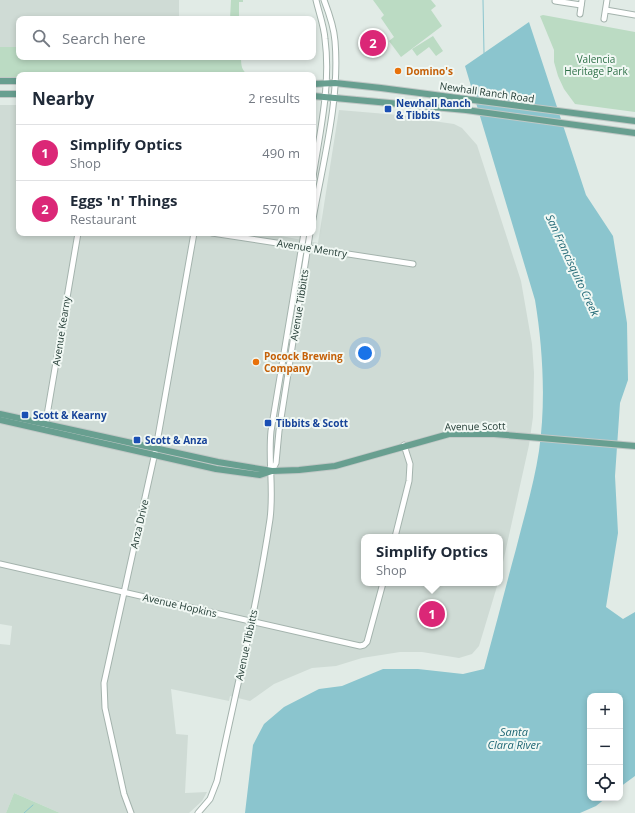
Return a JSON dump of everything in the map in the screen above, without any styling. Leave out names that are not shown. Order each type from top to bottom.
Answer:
[{"type":"main road","points":[[0,81],[16,82]]},
{"type":"main road","name":"Newhall Ranch Road","points":[[316,84],[335,83],[635,122]]},
{"type":"main road","points":[[0,94],[16,94]]},
{"type":"main road","name":"Newhall Ranch Road","points":[[316,96],[466,110],[635,133]]},
{"type":"main road","name":"Avenue Scott","points":[[0,414],[45,427],[237,472],[260,475],[272,471],[335,466],[449,434],[494,434],[632,445]]},
{"type":"main road","name":"Avenue Scott","points":[[0,420],[45,427]]},
{"type":"street","points":[[316,0],[325,38],[326,84],[316,157]]},
{"type":"street","points":[[316,202],[334,97],[335,83],[335,41],[324,0]]},
{"type":"street","points":[[554,8],[555,0],[582,3],[580,14]]},
{"type":"street","points":[[604,19],[607,0]]},
{"type":"street","points":[[606,10],[635,15]]},
{"type":"street","name":"Avenue Kearny","points":[[45,427],[77,236]]},
{"type":"street","name":"Anza Drive","points":[[131,813],[124,794],[104,702],[106,675],[155,452],[193,236]]},
{"type":"street","name":"Avenue Mentry","points":[[231,236],[413,264]]},
{"type":"street","name":"Avenue Tibbitts","points":[[198,813],[210,799],[217,781],[252,621],[270,517],[272,471],[269,463],[271,431],[304,236]]},
{"type":"street","name":"Avenue Tibbitts","points":[[272,471],[276,463],[279,431],[310,236]]},
{"type":"street","points":[[396,534],[410,482],[410,464],[404,446]]},
{"type":"street","name":"Avenue Hopkins","points":[[0,564],[360,646],[367,642],[381,586]]},
{"type":"shaded area","points":[[0,0],[179,0],[179,16],[16,16],[16,47],[0,47]]},
{"type":"shaded area","points":[[0,105],[16,105],[16,236],[281,236],[318,243],[339,110],[434,118],[433,121],[454,124],[462,128],[477,145],[521,281],[532,344],[534,373],[533,417],[529,445],[503,562],[503,534],[361,534],[361,586],[497,586],[479,646],[472,654],[459,658],[422,652],[400,652],[362,658],[336,666],[312,668],[274,684],[250,701],[230,696],[229,701],[171,689],[176,734],[188,735],[185,793],[207,792],[202,801],[189,813],[60,813],[14,793],[6,813],[0,813],[0,644],[10,645],[12,626],[0,624]]},
{"type":"green space","points":[[231,0],[243,0],[243,2],[239,2],[239,16],[230,16]]},
{"type":"green space","points":[[373,0],[431,0],[436,6],[431,10],[442,26],[401,57],[389,41],[394,37],[381,18],[384,15]]},
{"type":"green space","name":"Valencia Heritage Park","points":[[543,15],[635,32],[635,112],[575,104],[564,89],[558,76],[554,62],[554,50],[540,16]]},
{"type":"green space","points":[[433,36],[443,51],[436,56],[429,47],[417,56],[412,49]]},
{"type":"green space","points":[[0,47],[16,47],[16,60],[241,60],[242,68],[245,72],[16,72],[16,78],[0,78]]},
{"type":"green space","points":[[14,793],[60,813],[6,813]]},
{"type":"water","name":"Santa Clara River","points":[[529,22],[586,195],[613,236],[627,323],[628,380],[620,403],[615,476],[618,533],[606,607],[623,619],[635,612],[635,776],[623,785],[623,693],[587,693],[587,801],[602,801],[596,806],[580,813],[245,813],[253,745],[264,724],[284,707],[319,689],[342,686],[383,669],[418,669],[463,674],[484,669],[532,488],[541,433],[543,376],[535,300],[465,66]]},
{"type":"waterway","name":"San Francisquito Creek","points":[[483,0],[484,53]]},
{"type":"waterway","points":[[24,813],[33,805]]},
{"type":"place","name":"Eggs 'n' Things","points":[[373,43]]},
{"type":"place","name":"Domino's","points":[[398,71]]},
{"type":"place","name":"Newhall Ranch & Tibbits","points":[[388,109]]},
{"type":"place","name":"Pocock Brewing Company","points":[[256,362]]},
{"type":"place","name":"Scott & Kearny","points":[[25,415]]},
{"type":"place","name":"Tibbits & Scott","points":[[268,423]]},
{"type":"place","name":"Scott & Anza","points":[[137,440]]},
{"type":"place","name":"Simplify Optics","points":[[432,614]]}]
